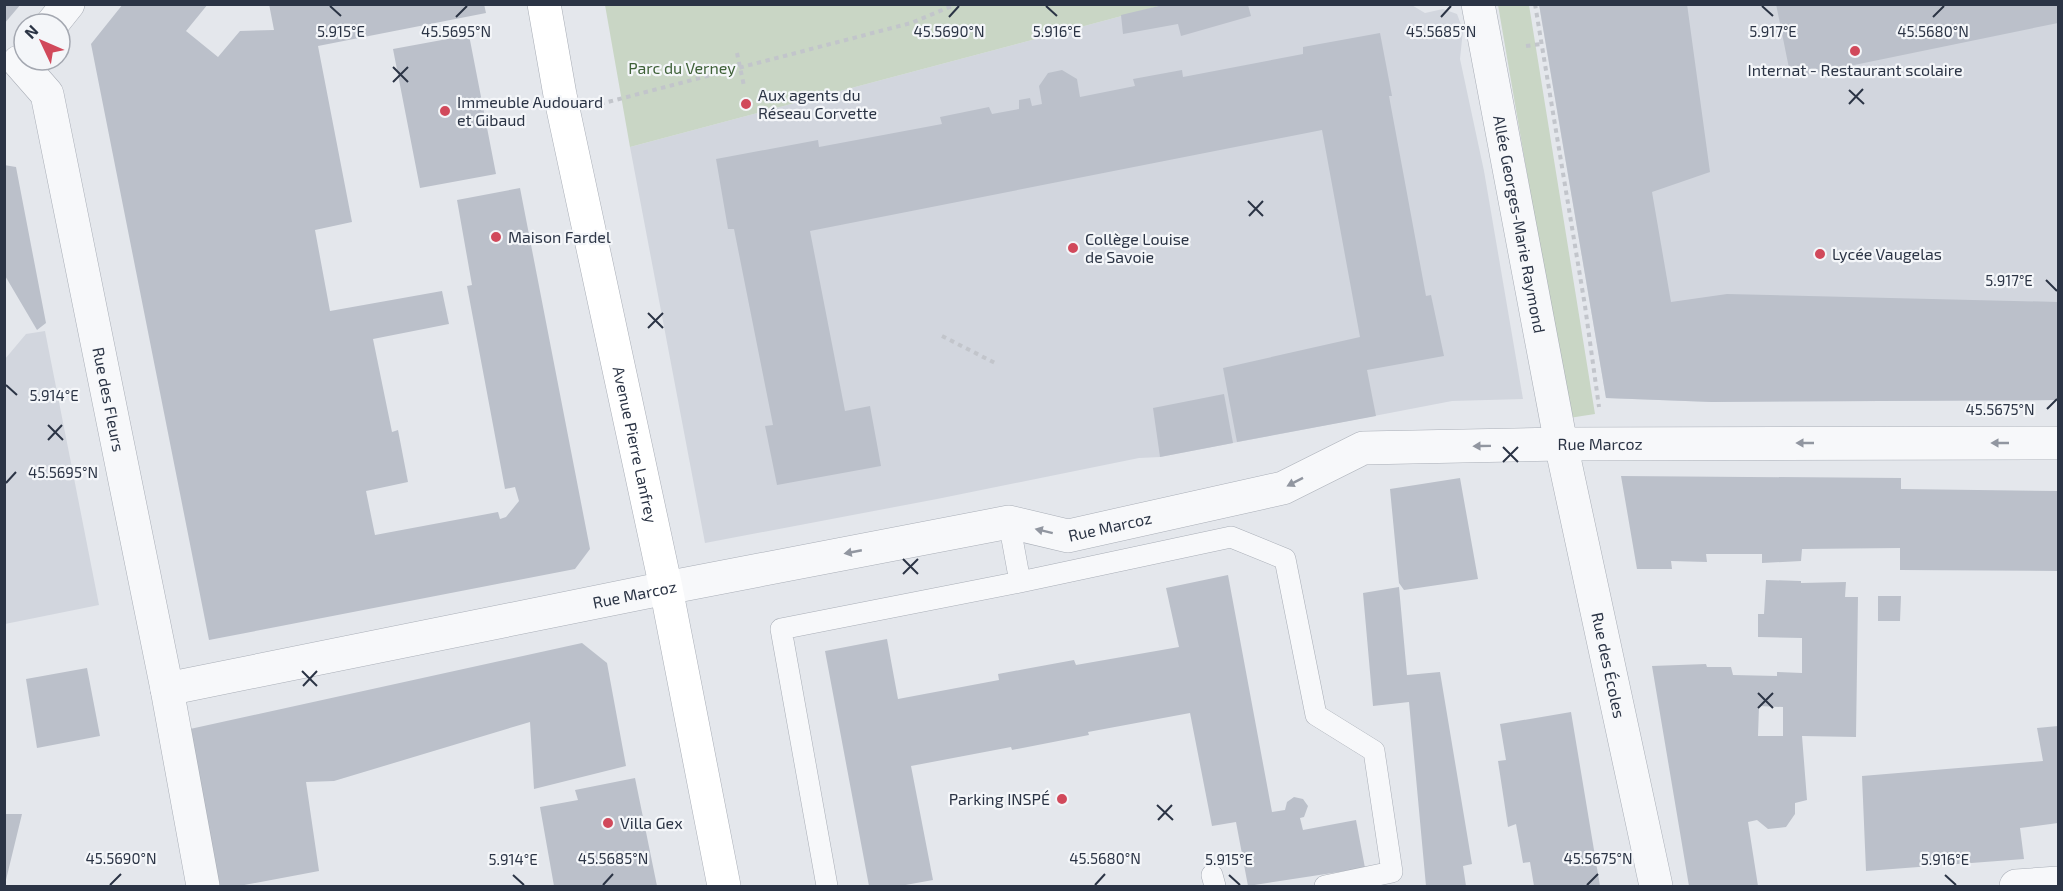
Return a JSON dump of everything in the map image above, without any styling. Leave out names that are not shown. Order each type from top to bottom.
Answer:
[{"type":"street","name":"Avenue Pierre Lanfrey","points":[[544,4],[565,115],[666,588],[724,886]]},
{"type":"street","name":"Allée Georges-Marie Raymond","points":[[1478,4],[1561,444]]},
{"type":"street","name":"Rue des Fleurs","points":[[22,72],[47,94],[167,689],[203,886]]},
{"type":"street","name":"Rue Marcoz","points":[[167,689],[666,588],[1009,522],[1068,537],[1283,488],[1363,448],[1561,444],[2058,443]]},
{"type":"street","name":"Rue des Écoles","points":[[1561,444],[1656,886]]},
{"type":"street","points":[[2016,886],[2058,883]]},
{"type":"lane","points":[[1009,522],[1020,582]]},
{"type":"lane","points":[[826,886],[781,629],[1020,582],[1231,537],[1285,560],[1316,715],[1374,751],[1392,872],[1324,886]]},
{"type":"path","points":[[565,115],[623,97],[911,23],[957,4]]},
{"type":"path","points":[[1535,4],[1583,294],[1605,444]]},
{"type":"path","points":[[736,53],[744,86]]},
{"type":"path","points":[[942,336],[997,364]]},
{"type":"shaded area","name":"Collège Louise de Savoie","points":[[1410,4],[1425,13],[1443,9],[1457,14],[1463,30],[1460,59],[1484,171],[1523,399],[1452,401],[1160,457],[1139,458],[705,543],[630,147],[1163,5]]},
{"type":"shaded area","name":"Lycée Vaugelas","points":[[1539,5],[2058,5],[2058,400],[1712,402],[1606,398]]},
{"type":"shaded area","points":[[45,331],[99,605],[5,624],[5,359],[26,334]]},
{"type":"green space","name":"Parc du Verney","points":[[605,5],[1163,5],[630,147]]},
{"type":"green space","points":[[1498,5],[1529,5],[1595,414],[1569,418]]},
{"type":"building","points":[[4,4],[21,4],[12,12],[4,24]]},
{"type":"building","points":[[123,4],[208,4],[186,31],[218,57],[240,31],[274,30],[269,4],[484,4],[486,13],[318,46],[352,222],[315,230],[330,311],[442,291],[449,324],[373,339],[392,432],[398,430],[408,482],[366,491],[375,535],[498,512],[500,519],[506,517],[519,501],[515,487],[505,489],[467,286],[472,285],[457,200],[520,188],[590,549],[575,569],[209,640],[91,44]]},
{"type":"building","points":[[1539,4],[1687,4],[1710,172],[1652,192],[1671,302],[1727,294],[2058,302],[2058,400],[1712,402],[1606,398]]},
{"type":"building","name":"Internat - Restaurant scolaire","points":[[1776,4],[2058,4],[2058,23],[1791,78]]},
{"type":"building","points":[[1163,5],[1248,5],[1251,16],[1181,36],[1178,24],[1123,34],[1121,15]]},
{"type":"building","points":[[1380,33],[1392,96],[1389,96],[1426,296],[1431,295],[1444,356],[1367,370],[1376,416],[1237,442],[1223,368],[1360,337],[1322,130],[810,231],[845,411],[870,406],[881,466],[777,485],[765,426],[773,425],[734,229],[728,229],[716,159],[818,140],[819,147],[942,124],[940,117],[989,107],[992,114],[1019,109],[1019,100],[1030,98],[1032,106],[1042,104],[1039,86],[1048,73],[1062,70],[1077,79],[1080,97],[1135,86],[1133,79],[1182,70],[1183,77],[1303,54],[1303,47]]},
{"type":"building","name":"Immeuble Audouard et Gibaud","points":[[469,35],[496,174],[420,188],[393,49]]},
{"type":"building","points":[[4,165],[16,167],[46,323],[37,330],[4,274]]},
{"type":"building","points":[[1224,394],[1233,443],[1160,457],[1153,408]]},
{"type":"building","points":[[1621,476],[1901,478],[1901,489],[2058,491],[2058,571],[1900,570],[1900,548],[1802,549],[1801,561],[1762,563],[1762,554],[1706,554],[1707,562],[1671,561],[1672,569],[1637,569]]},
{"type":"building","points":[[1460,478],[1478,579],[1404,590],[1399,583],[1390,489]]},
{"type":"building","points":[[1228,575],[1272,812],[1285,810],[1287,802],[1294,797],[1303,799],[1308,806],[1304,817],[1300,818],[1303,830],[1356,820],[1365,868],[1248,886],[1236,822],[1212,826],[1190,713],[1088,732],[1089,735],[1012,750],[1011,747],[911,766],[933,880],[900,886],[869,886],[825,651],[887,639],[898,699],[999,680],[998,674],[1025,669],[1074,660],[1076,665],[1179,647],[1166,588]]},
{"type":"building","points":[[1766,580],[1801,581],[1801,583],[1846,582],[1845,597],[1858,597],[1856,737],[1802,736],[1807,800],[1795,803],[1795,814],[1786,827],[1768,829],[1757,820],[1748,822],[1758,886],[1689,886],[1652,666],[1706,664],[1707,667],[1731,667],[1733,675],[1777,676],[1777,672],[1802,673],[1802,638],[1758,637],[1758,614],[1764,614]],"holes":[[[1759,706],[1783,707],[1783,736],[1758,736]]]},
{"type":"building","points":[[1399,587],[1407,675],[1440,672],[1472,864],[1463,866],[1466,886],[1426,886],[1409,702],[1373,706],[1363,593]]},
{"type":"building","points":[[1878,596],[1901,596],[1900,621],[1878,621]]},
{"type":"building","points":[[582,643],[607,663],[626,766],[534,789],[530,722],[334,781],[306,782],[319,871],[239,886],[217,886],[190,729]]},
{"type":"building","points":[[87,668],[100,736],[37,748],[26,679]]},
{"type":"building","points":[[1571,712],[1600,886],[1534,886],[1530,862],[1523,863],[1516,824],[1508,827],[1498,761],[1506,760],[1500,724]]},
{"type":"building","points":[[2058,726],[2058,823],[2020,828],[2024,859],[1866,871],[1862,776],[2043,761],[2037,728]]},
{"type":"building","name":"Villa Gex","points":[[635,778],[657,886],[554,886],[540,807],[578,800],[575,790]]},
{"type":"building","points":[[4,814],[22,814],[5,884],[4,884]]},
{"type":"place","name":"Internat - Restaurant scolaire","points":[[1855,51]]},
{"type":"place","name":"Aux agents du Réseau Corvette","points":[[746,104]]},
{"type":"place","name":"Immeuble Audouard et Gibaud","points":[[445,111]]},
{"type":"place","name":"Maison Fardel","points":[[496,237]]},
{"type":"place","name":"Collège Louise de Savoie","points":[[1073,248]]},
{"type":"place","name":"Lycée Vaugelas","points":[[1820,254]]},
{"type":"place","name":"Parking INSPÉ","points":[[1062,799]]},
{"type":"place","name":"Villa Gex","points":[[608,823]]}]
